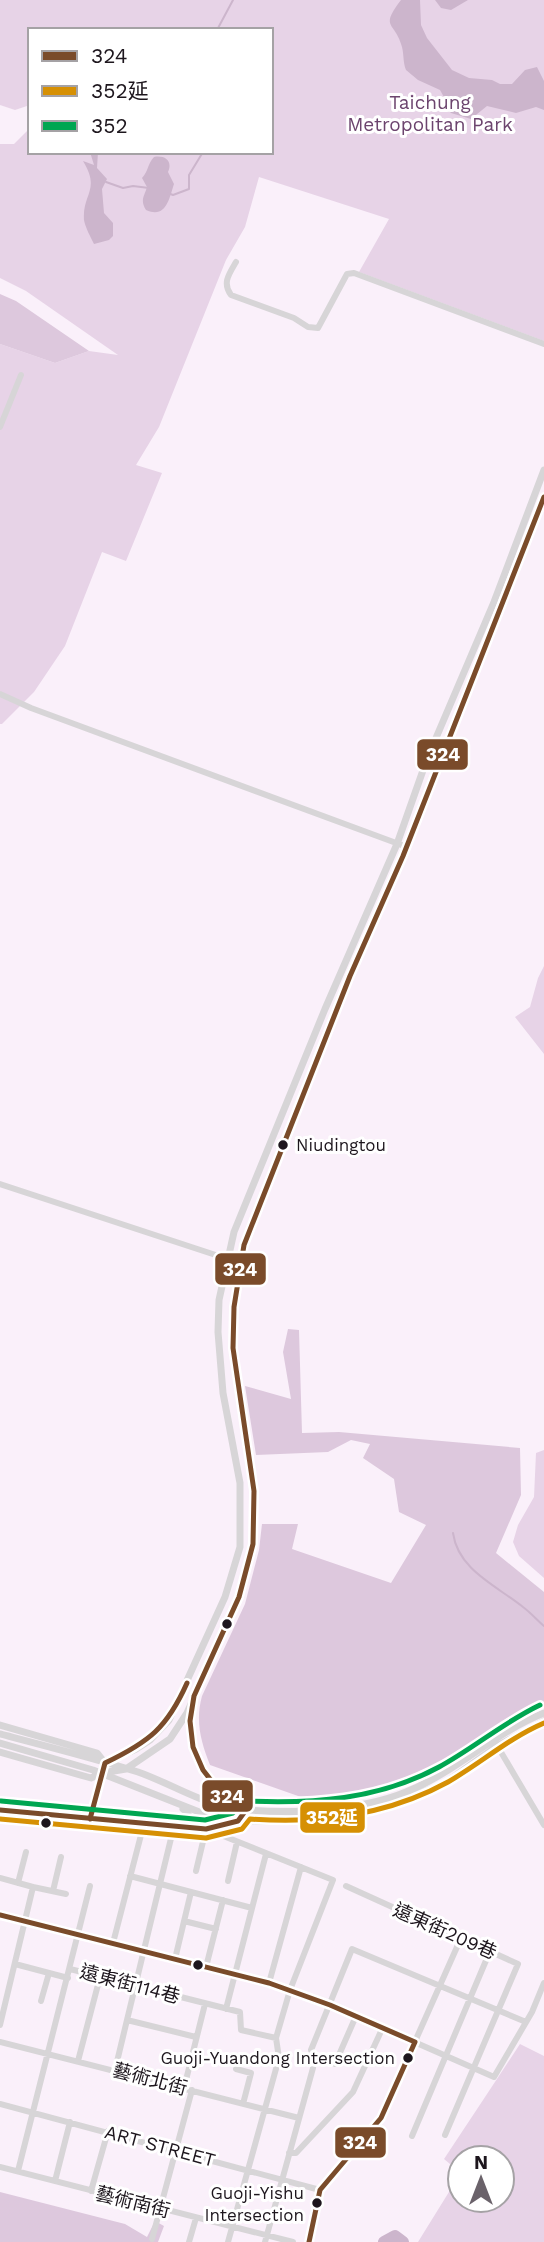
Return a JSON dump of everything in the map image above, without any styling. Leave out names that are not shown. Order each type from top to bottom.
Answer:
[{"type":"street","points":[[236,262],[226,279],[231,295],[294,318],[309,327],[318,328],[347,274],[354,273],[544,344]]},
{"type":"street","points":[[0,428],[21,375]]},
{"type":"street","points":[[90,1819],[105,1763],[136,1749],[160,1731],[169,1720],[225,1597],[240,1547],[240,1483],[223,1393],[219,1352],[219,1300],[226,1260],[247,1199],[397,844],[427,759],[494,602],[544,470]]},
{"type":"street","points":[[0,1752],[91,1778],[102,1773],[126,1769],[161,1747],[170,1739],[194,1696],[239,1597],[253,1544],[254,1491],[233,1348],[234,1307],[244,1245],[351,976],[407,847],[544,497]]},
{"type":"street","points":[[0,694],[31,708],[407,847]]},
{"type":"street","points":[[0,1184],[240,1264]]},
{"type":"street","points":[[194,1696],[190,1721],[197,1759],[217,1788],[246,1810]]},
{"type":"street","points":[[0,1734],[126,1769],[214,1803],[246,1810],[294,1811],[384,1800],[436,1779],[544,1713]]},
{"type":"street","points":[[206,1829],[238,1821],[301,1818],[389,1806],[445,1783],[495,1743],[544,1720]]},
{"type":"street","points":[[0,1725],[97,1753],[105,1763]]},
{"type":"street","points":[[0,1743],[102,1773],[212,1817],[238,1821]]},
{"type":"street","points":[[495,1743],[544,1825]]},
{"type":"street","points":[[174,1802],[190,1819],[187,1824],[174,1826]]},
{"type":"street","points":[[0,1810],[206,1829],[332,1880],[290,1990],[276,2038],[279,2058],[228,2242]]},
{"type":"street","points":[[238,1821],[246,1810]]},
{"type":"street","points":[[115,2070],[174,1826]]},
{"type":"street","points":[[196,1871],[206,1829]]},
{"type":"street","points":[[113,1943],[141,1835]]},
{"type":"street","points":[[228,1881],[237,1842]]},
{"type":"street","points":[[18,1883],[26,1852]]},
{"type":"street","points":[[266,1854],[226,2009],[240,2012],[241,2031],[276,2038]]},
{"type":"street","points":[[53,1891],[61,1857]]},
{"type":"street","points":[[269,1983],[300,1867]]},
{"type":"street","points":[[130,1876],[252,1908]]},
{"type":"street","points":[[0,1878],[66,1895]]},
{"type":"street","name":"遠東街114巷","points":[[90,1886],[70,1969],[226,2009]]},
{"type":"street","name":"遠東街209巷","points":[[346,1886],[518,1964],[445,2135]]},
{"type":"street","points":[[0,2025],[33,1887]]},
{"type":"street","points":[[175,1959],[191,1892]]},
{"type":"street","points":[[206,1967],[223,1900]]},
{"type":"street","points":[[0,1915],[269,1983],[383,2027],[494,2077],[526,2022],[544,1983]]},
{"type":"street","points":[[184,1921],[216,1929]]},
{"type":"street","points":[[309,2242],[320,2190],[381,2118],[461,1938]]},
{"type":"street","points":[[266,2239],[313,2068],[312,2053],[352,1950],[526,2022]]},
{"type":"street","points":[[412,2136],[490,1951]]},
{"type":"street","points":[[15,1964],[68,1978]]},
{"type":"street","points":[[18,2171],[70,1969]]},
{"type":"street","points":[[41,2001],[49,1973]]},
{"type":"street","points":[[78,2061],[100,1976]]},
{"type":"street","points":[[184,2088],[205,2004]]},
{"type":"street","points":[[312,2053],[335,2064],[356,2016]]},
{"type":"street","points":[[127,2020],[197,2037]]},
{"type":"street","points":[[289,2153],[296,2153],[353,2092],[383,2027]]},
{"type":"street","name":"藝術北街","points":[[0,2042],[299,2118]]},
{"type":"street","points":[[236,2069],[251,2073],[243,2104]]},
{"type":"street","points":[[152,2239],[192,2090]]},
{"type":"street","name":"ART STREET","points":[[0,2104],[320,2190]]},
{"type":"street","points":[[55,2181],[71,2122]]},
{"type":"street","points":[[91,2191],[108,2131]]},
{"type":"street","name":"藝術南街","points":[[0,2167],[160,2208],[266,2239],[293,2242]]},
{"type":"street","points":[[189,2242],[196,2218]]},
{"type":"green space","name":"Taichung Metropolitan Park","points":[[0,0],[544,0],[544,341],[359,272],[389,219],[259,177],[245,227],[226,260],[159,427],[136,465],[162,473],[126,561],[102,552],[65,646],[34,692],[2,724],[0,344],[55,363],[89,351],[118,355],[26,291],[0,278],[0,144],[14,144],[28,130],[28,154],[273,154],[273,28],[28,28],[28,106],[15,110],[0,105]]},
{"type":"green space","points":[[544,966],[544,1054],[515,1017],[530,1007]]},
{"type":"green space","points":[[544,1450],[544,1578],[519,1556],[513,1542],[518,1525],[534,1497],[536,1453]]},
{"type":"green space","points":[[520,2044],[544,2056],[544,2242],[418,2242],[446,2197],[446,2214],[516,2214],[516,2144],[454,2144]]},
{"type":"shaded area","points":[[401,0],[420,0],[421,25],[427,38],[452,70],[469,78],[512,84],[525,70],[537,67],[544,81],[544,110],[536,107],[516,113],[487,106],[471,119],[451,113],[443,104],[445,99],[440,90],[418,80],[406,70],[402,47],[390,21]]},
{"type":"shaded area","points":[[435,0],[468,0],[451,10],[441,8]]},
{"type":"shaded area","points":[[91,154],[98,154],[97,168],[107,179],[102,189],[104,213],[113,223],[113,236],[109,240],[94,244],[84,220],[91,186],[83,161],[94,165]]},
{"type":"shaded area","points":[[154,157],[167,160],[168,172],[174,184],[166,206],[158,212],[146,210],[143,204],[147,187],[142,178]]},
{"type":"shaded area","points":[[0,294],[16,301],[89,351],[55,363],[0,344]]},
{"type":"shaded area","points":[[288,1329],[299,1330],[302,1433],[339,1432],[520,1448],[521,1495],[496,1553],[544,1592],[544,1708],[494,1733],[435,1771],[379,1794],[318,1803],[210,1765],[202,1740],[199,1714],[202,1696],[245,1604],[259,1550],[262,1524],[298,1524],[292,1549],[391,1583],[426,1525],[399,1512],[394,1479],[363,1458],[370,1444],[351,1440],[328,1452],[256,1455],[245,1386],[291,1399],[283,1352]]},
{"type":"shaded area","points":[[0,2192],[125,2224],[147,2237],[155,2221],[164,2226],[158,2242],[0,2242]]},
{"type":"waterway","points":[[218,28],[233,0]]},
{"type":"waterway","points":[[168,193],[173,195],[189,189],[189,175],[202,154]]},
{"type":"waterway","points":[[106,182],[123,188],[149,188]]},
{"type":"waterway","points":[[453,1533],[456,1546],[470,1567],[544,1626]]},
{"type":"waterway","points":[[384,2242],[395,2236],[403,2242]]},
{"type":"transit line","name":"324","points":[[0,1810],[206,1829],[238,1821],[246,1810],[217,1788],[203,1770],[193,1747],[190,1721],[194,1696],[239,1597],[253,1544],[254,1491],[233,1348],[234,1307],[244,1245],[350,976],[403,856],[544,497]]},
{"type":"transit line","name":"324","points":[[90,1819],[105,1763],[134,1748],[155,1732],[172,1712],[187,1683]]},
{"type":"transit line","name":"352","points":[[1,1801],[205,1820],[233,1813],[245,1801],[295,1802],[344,1798],[392,1787],[416,1778],[452,1760],[540,1705]]},
{"type":"transit line","name":"352延","points":[[0,1819],[206,1838],[242,1829],[250,1819],[301,1820],[352,1815],[401,1802],[448,1782],[544,1723]]},
{"type":"transit line","name":"324","points":[[0,1915],[269,1983],[330,2005],[415,2042]]},
{"type":"transit line","name":"324","points":[[309,2242],[320,2190],[381,2118],[415,2042]]},
{"type":"place","name":"Niudingtou","points":[[283,1145]]},
{"type":"place","name":"Guoji-Yuandong Intersection","points":[[408,2058]]},
{"type":"place","name":"Guoji-Yishu Intersection","points":[[317,2203]]}]
